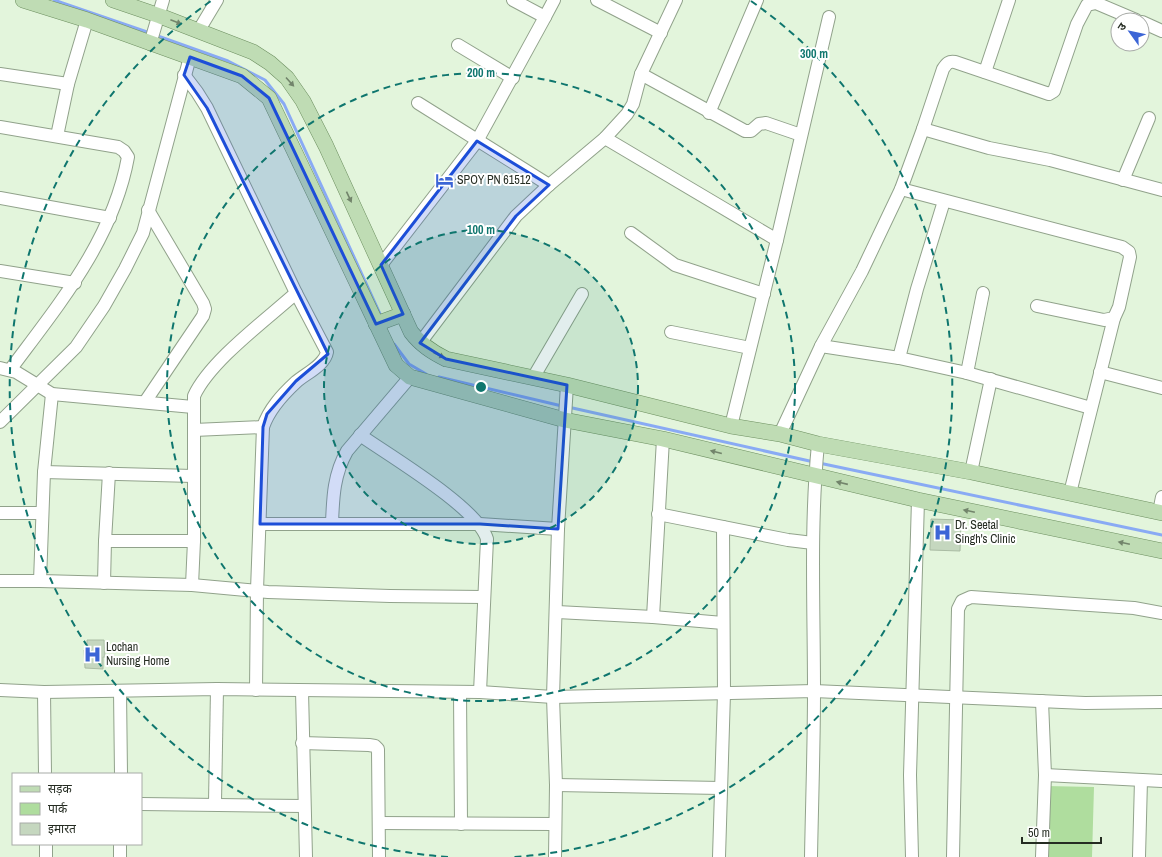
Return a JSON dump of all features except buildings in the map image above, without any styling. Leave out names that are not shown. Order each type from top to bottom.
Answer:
[{"type":"main road","points":[[23,0],[88,20],[242,76],[269,98],[379,323],[396,365],[410,377],[663,439],[815,473],[918,500],[1162,551]]},
{"type":"main road","points":[[113,0],[158,19],[199,30],[253,52],[270,63],[296,89],[326,146],[381,265],[399,315],[420,343],[431,352],[446,359],[533,378],[567,389],[731,426],[780,434],[818,449],[971,472],[1160,512]]},
{"type":"main road","points":[[379,323],[399,315]]},
{"type":"street","points":[[150,42],[163,0]]},
{"type":"street","points":[[199,30],[218,0]]},
{"type":"street","points":[[513,0],[545,18]]},
{"type":"street","points":[[381,265],[477,141],[513,78],[554,0]]},
{"type":"street","points":[[597,0],[661,34]]},
{"type":"street","points":[[420,343],[516,216],[549,185],[605,138],[631,108],[641,74],[676,0]]},
{"type":"street","points":[[709,113],[757,0]]},
{"type":"street","points":[[985,72],[1009,0]]},
{"type":"street","points":[[780,434],[821,346],[866,264],[901,189],[924,129],[943,69],[946,64],[950,61],[955,62],[1044,93],[1052,93],[1077,24],[1087,5],[1096,3],[1117,12]]},
{"type":"street","points":[[731,426],[777,240],[829,17]]},
{"type":"street","points":[[57,136],[68,84],[88,20]]},
{"type":"street","points":[[1150,26],[1162,31]]},
{"type":"street","points":[[458,45],[513,78]]},
{"type":"street","points":[[0,422],[35,383],[76,347],[104,306],[143,233],[190,57]]},
{"type":"street","points":[[0,74],[68,84]]},
{"type":"street","points":[[641,74],[709,113],[745,131],[751,131],[759,124],[766,124],[801,135]]},
{"type":"street","points":[[184,75],[207,108],[296,293],[325,346],[326,356],[322,361],[296,381],[267,414],[262,427],[257,590],[256,690]]},
{"type":"street","points":[[418,103],[549,185]]},
{"type":"street","points":[[1123,180],[1149,118]]},
{"type":"street","points":[[0,127],[118,147],[128,157],[126,169],[110,218],[74,283],[9,370],[35,383],[52,394],[193,407]]},
{"type":"street","points":[[924,129],[989,148],[1050,160],[1162,190]]},
{"type":"street","points":[[605,138],[777,240]]},
{"type":"street","points":[[901,189],[1126,249],[1129,252],[1130,257],[1119,307],[1114,318],[1070,493]]},
{"type":"street","points":[[0,198],[110,218]]},
{"type":"street","points":[[898,358],[944,201]]},
{"type":"street","points":[[144,402],[203,316],[205,309],[203,303],[148,210]]},
{"type":"street","points":[[631,233],[675,265],[764,294]]},
{"type":"street","points":[[0,271],[74,283]]},
{"type":"street","points":[[192,585],[194,542],[194,396],[204,378],[222,359],[296,293]]},
{"type":"street","points":[[967,373],[983,293]]},
{"type":"street","points":[[533,378],[582,294]]},
{"type":"street","points":[[1038,306],[1104,320],[1114,318]]},
{"type":"street","points":[[671,332],[750,348]]},
{"type":"street","points":[[821,346],[898,358],[967,373],[1091,408]]},
{"type":"street","points":[[1100,372],[1162,388]]},
{"type":"street","points":[[332,523],[334,484],[338,470],[347,451],[410,377]]},
{"type":"street","points":[[971,472],[991,379]]},
{"type":"street","points":[[555,857],[554,824],[556,785],[553,697],[557,612],[558,529],[567,389]]},
{"type":"street","points":[[40,581],[44,472],[52,394]]},
{"type":"street","points":[[194,430],[262,427]]},
{"type":"street","points":[[360,435],[460,504],[480,524],[488,539],[483,597],[480,692]]},
{"type":"street","points":[[653,617],[663,439]]},
{"type":"street","points":[[811,857],[814,691],[813,543],[815,473],[818,449]]},
{"type":"street","points":[[44,472],[193,476]]},
{"type":"street","points":[[104,583],[109,473]]},
{"type":"street","points":[[1160,512],[1162,497]]},
{"type":"street","points":[[912,857],[910,776],[918,500]]},
{"type":"street","points":[[0,513],[42,513]]},
{"type":"street","points":[[658,514],[813,543]]},
{"type":"street","points":[[260,524],[480,524],[558,529]]},
{"type":"street","points":[[719,857],[724,693],[723,527]]},
{"type":"street","points":[[105,541],[194,542]]},
{"type":"street","points":[[0,581],[192,585],[257,590],[383,596],[483,597]]},
{"type":"street","points":[[953,857],[958,609],[962,601],[971,597],[1126,608],[1162,613]]},
{"type":"street","points":[[557,612],[653,617],[723,623]]},
{"type":"street","points":[[215,803],[217,689]]},
{"type":"street","points":[[0,690],[44,692],[217,689],[480,692],[553,697],[814,691],[913,696],[956,696],[1085,703],[1162,702]]},
{"type":"street","points":[[120,691],[121,773]]},
{"type":"street","points":[[302,691],[302,743],[306,857]]},
{"type":"street","points":[[44,692],[45,773]]},
{"type":"street","points":[[460,692],[462,824]]},
{"type":"street","points":[[1042,701],[1045,775],[1042,857]]},
{"type":"street","points":[[302,743],[369,745],[377,747],[379,857]]},
{"type":"street","points":[[1045,775],[1162,781]]},
{"type":"street","points":[[1139,857],[1141,780]]},
{"type":"street","points":[[556,785],[721,788]]},
{"type":"street","points":[[142,804],[215,803],[304,806]]},
{"type":"street","points":[[378,823],[554,824]]},
{"type":"street","points":[[46,845],[46,857]]},
{"type":"street","points":[[120,845],[120,857]]},
{"type":"highlighted area","points":[[190,57],[242,76],[269,98],[376,324],[403,314],[381,265],[477,141],[549,185],[516,216],[420,343],[446,359],[567,385],[558,529],[480,524],[260,524],[263,427],[267,414],[296,381],[328,354],[207,108],[184,75]]},
{"type":"green space","points":[[1046,786],[1094,787],[1092,857],[1044,857]]},
{"type":"waterway","points":[[54,0],[150,33]]},
{"type":"waterway","points":[[155,35],[228,61],[265,80],[284,104],[381,316]]},
{"type":"waterway","points":[[394,344],[409,364],[426,374]]},
{"type":"waterway","points":[[439,377],[562,406]]},
{"type":"waterway","points":[[568,407],[814,462]]},
{"type":"waterway","points":[[819,463],[1162,535]]},
{"type":"place","name":"SPOY PN 61512","points":[[444,180]]},
{"type":"place","name":"Dr. Seetal Singh's Clinic","points":[[942,532]]},
{"type":"place","name":"Lochan Nursing Home","points":[[93,654]]}]
